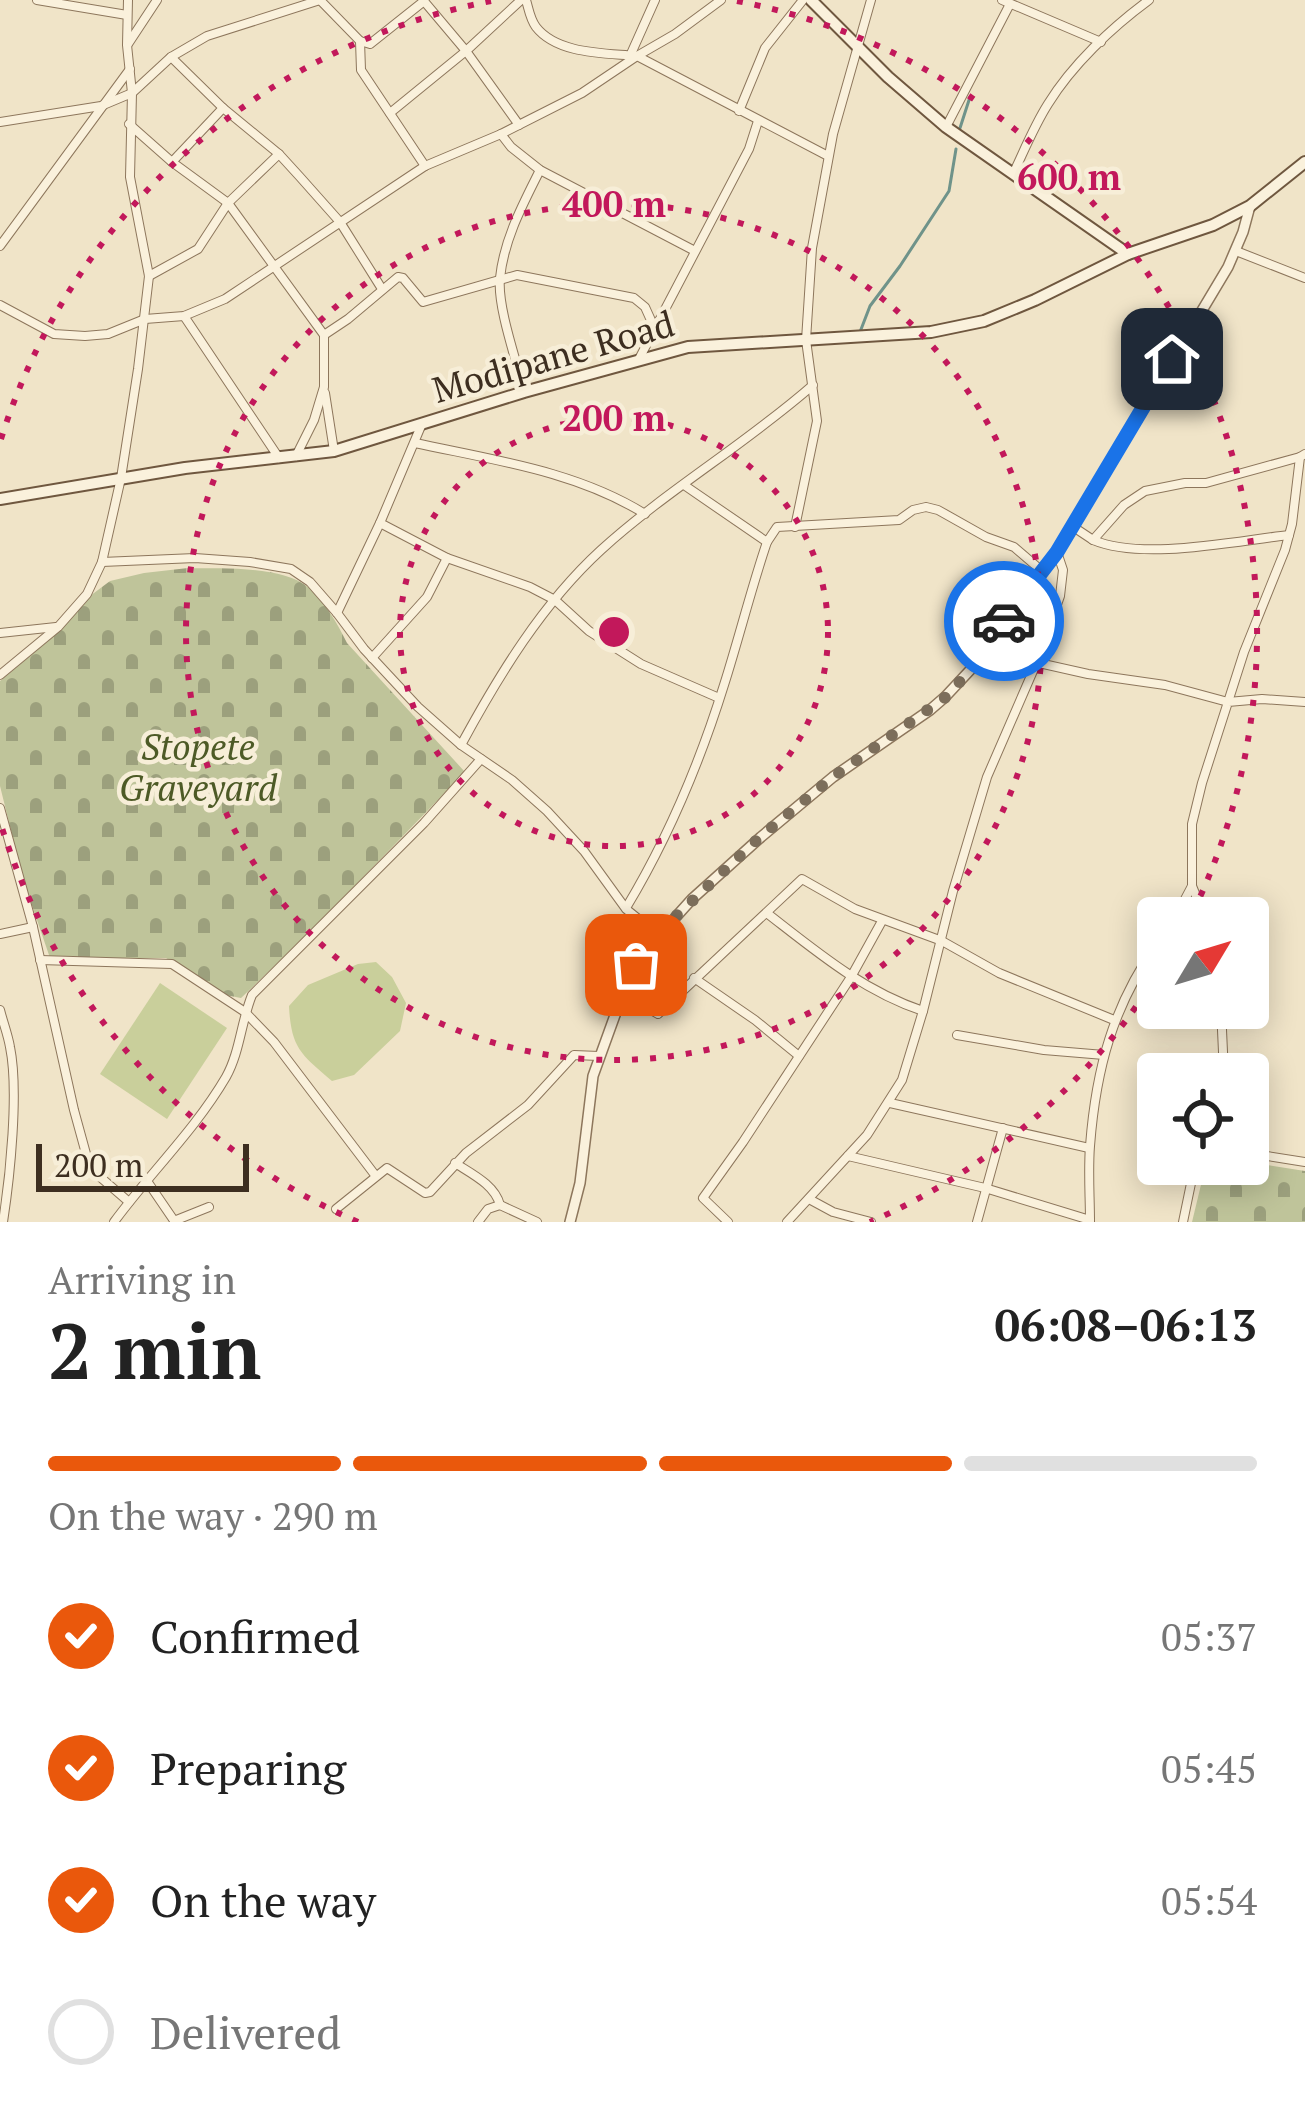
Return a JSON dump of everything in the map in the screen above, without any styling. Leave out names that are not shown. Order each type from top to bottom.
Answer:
[{"type":"main road","points":[[807,0],[946,127],[1128,254]]},
{"type":"main road","name":"Modipane Road","points":[[0,500],[185,468],[334,451],[701,344],[931,332],[983,321],[1035,301],[1128,254],[1213,225],[1250,206],[1305,162]]},
{"type":"street","points":[[0,675],[58,627],[87,594],[102,562],[121,478],[148,276],[131,192],[128,0]]},
{"type":"street","points":[[127,45],[157,0]]},
{"type":"street","points":[[0,122],[101,106],[132,93],[171,57],[207,36],[320,0],[360,41],[374,43],[424,0],[519,125]]},
{"type":"street","points":[[390,113],[524,0],[531,21],[550,39],[581,51],[633,56],[828,156]]},
{"type":"street","points":[[633,56],[656,0]]},
{"type":"street","points":[[0,304],[54,334],[85,336],[108,334],[145,319],[184,316],[225,299],[425,166],[582,93],[721,0]]},
{"type":"street","points":[[739,111],[765,48],[807,0]]},
{"type":"street","points":[[795,526],[816,432],[806,340],[812,248],[828,156],[871,0]]},
{"type":"street","points":[[1012,175],[1060,86],[1149,0]]},
{"type":"street","points":[[41,1],[127,15]]},
{"type":"street","points":[[946,127],[1006,2],[1101,42]]},
{"type":"street","points":[[360,41],[361,70],[425,166]]},
{"type":"street","points":[[171,57],[279,154],[340,222],[382,290]]},
{"type":"street","points":[[0,246],[130,69]]},
{"type":"street","points":[[172,161],[223,108]]},
{"type":"street","points":[[639,359],[749,149],[758,122]]},
{"type":"street","points":[[129,124],[228,203],[324,335],[324,387],[334,451]]},
{"type":"street","points":[[501,134],[540,170],[695,251]]},
{"type":"street","points":[[148,276],[198,249],[228,203],[279,154]]},
{"type":"street","points":[[524,392],[500,279],[511,231],[540,170]]},
{"type":"street","points":[[570,1222],[599,1056],[636,965],[657,934],[760,837],[833,777],[946,697],[985,651],[1057,552],[1236,251],[1250,206]]},
{"type":"street","points":[[1236,251],[1305,278]]},
{"type":"street","points":[[324,335],[398,277],[423,302],[517,275],[634,298],[645,307],[654,327]]},
{"type":"street","points":[[184,316],[279,458]]},
{"type":"street","points":[[461,745],[491,689],[555,600],[602,550],[814,384]]},
{"type":"street","points":[[295,457],[324,387]]},
{"type":"street","points":[[337,613],[421,426]]},
{"type":"street","points":[[415,443],[584,483],[645,514]]},
{"type":"street","points":[[1094,540],[1124,505],[1145,491],[1206,484],[1303,456],[1291,529],[1244,652],[1192,824],[1192,886],[1196,897]]},
{"type":"street","points":[[684,485],[767,542]]},
{"type":"street","points":[[626,909],[666,831],[719,698],[767,542],[777,527],[899,520],[926,506],[1014,547],[1042,572]]},
{"type":"street","points":[[1072,526],[1120,548],[1175,548],[1291,529],[1305,521]]},
{"type":"street","points":[[380,523],[447,558],[555,600],[589,631],[641,664],[719,698]]},
{"type":"street","points":[[787,1222],[867,1135],[890,1103],[910,1056],[988,777],[1036,664],[1064,580],[1057,552]]},
{"type":"street","points":[[102,562],[195,558],[291,569],[310,582],[418,707],[461,745],[512,780],[558,823],[626,909],[657,934]]},
{"type":"street","points":[[372,658],[427,597],[447,558]]},
{"type":"street","points":[[0,633],[58,627]]},
{"type":"street","points":[[985,651],[1165,685],[1228,702],[1305,702]]},
{"type":"street","points":[[114,1222],[184,1137],[226,1076],[257,989],[409,839],[481,760]]},
{"type":"street","points":[[0,808],[88,1161],[128,1202]]},
{"type":"street","points":[[622,993],[658,1014],[802,879],[882,921],[942,941],[999,974],[1114,1020]]},
{"type":"street","points":[[1186,897],[1192,886]]},
{"type":"street","points":[[768,914],[851,977],[887,998],[923,1011]]},
{"type":"street","points":[[728,1222],[703,1198],[851,977],[882,921]]},
{"type":"street","points":[[0,934],[33,927]]},
{"type":"street","points":[[40,960],[169,962],[245,1012],[274,1042],[375,1175]]},
{"type":"street","points":[[848,1156],[985,1188],[1090,1221],[1090,1148],[1104,1055],[1137,972]]},
{"type":"street","points":[[694,978],[799,1056]]},
{"type":"street","points":[[1,1017],[12,1064],[3,1222]]},
{"type":"street","points":[[957,1034],[1104,1055]]},
{"type":"street","points":[[336,1209],[387,1168],[427,1193],[455,1163],[529,1105],[574,1055],[599,1056]]},
{"type":"street","points":[[890,1103],[1090,1148]]},
{"type":"street","points":[[976,1222],[1003,1128]]},
{"type":"street","points":[[1269,1157],[1305,1162]]},
{"type":"street","points":[[455,1163],[490,1187],[500,1205]]},
{"type":"street","points":[[147,1181],[174,1222],[209,1207]]},
{"type":"street","points":[[1183,1222],[1191,1185]]},
{"type":"street","points":[[808,1199],[833,1212],[871,1222]]},
{"type":"street","points":[[478,1222],[488,1209],[500,1205],[537,1222]]},
{"type":"green space","name":"Stopete Graveyard","points":[[188,568],[268,572],[309,588],[347,643],[465,772],[241,998],[225,995],[166,958],[50,958],[23,879],[0,786],[0,681],[110,581]]},
{"type":"green space","points":[[376,962],[392,977],[406,1003],[400,1031],[354,1075],[332,1081],[300,1050],[289,1006],[308,985],[358,964]]},
{"type":"green space","points":[[160,983],[227,1028],[167,1119],[100,1074]]},
{"type":"green space","points":[[1269,1165],[1305,1171],[1305,1222],[1192,1222],[1201,1185],[1269,1185]]},
{"type":"waterway","points":[[960,128],[970,97]]},
{"type":"waterway","points":[[860,332],[870,306],[949,191],[956,149]]},
{"type":"way so far","points":[[636,965],[657,934],[760,837],[866,752],[946,697],[1004,621]]},
{"type":"route","points":[[1004,621],[1057,552],[1172,359]]}]
